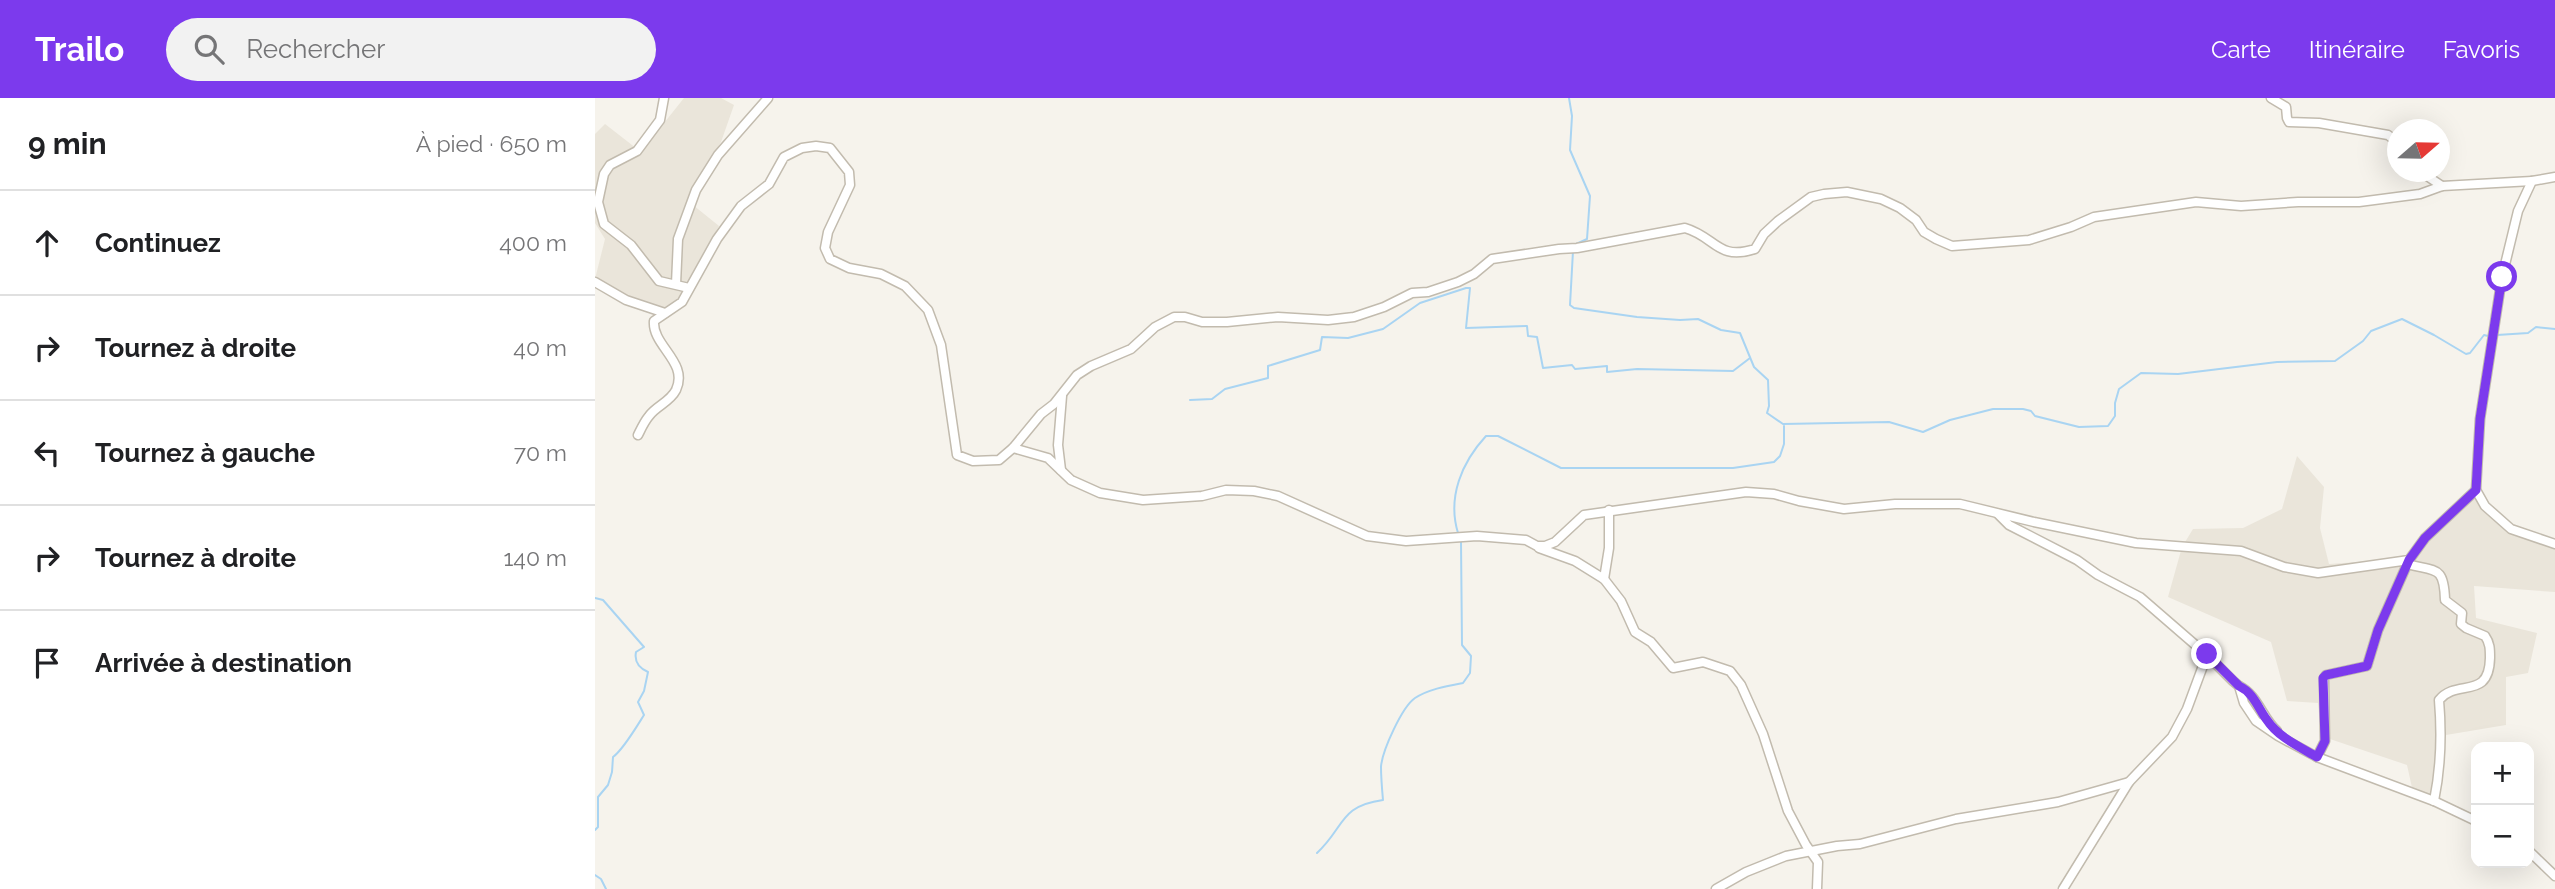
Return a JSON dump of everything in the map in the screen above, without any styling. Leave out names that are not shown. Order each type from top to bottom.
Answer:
[{"type":"street","points":[[664,98],[660,120],[638,150],[610,165],[604,174],[596,201],[604,224],[631,245],[659,281],[689,288]]},
{"type":"street","points":[[676,284],[678,239],[696,190],[718,155],[768,98]]},
{"type":"street","points":[[2271,98],[2286,107],[2290,122],[2319,123],[2387,135]]},
{"type":"street","points":[[638,435],[649,416],[673,396],[678,386],[674,359],[659,340],[653,321],[682,302],[717,239],[741,206],[769,184],[784,157],[802,148],[816,146],[829,148],[849,172],[850,185],[828,232],[825,248],[830,259],[849,268],[881,274],[905,286],[928,310],[941,345],[957,455],[973,461],[999,460],[1063,393],[1077,374],[1131,349],[1155,327],[1174,317],[1202,322],[1227,322],[1278,317],[1328,320],[1354,317],[1384,307],[1412,293],[1429,292],[1458,282],[1492,260],[1685,228],[1697,231],[1721,250],[1741,254],[1755,249],[1764,234],[1811,197],[1847,192],[1881,199],[1916,220],[1924,232],[1952,246],[2029,240],[2094,217],[2196,202],[2241,206],[2359,202],[2420,194],[2442,186],[2532,181],[2555,177]]},
{"type":"street","points":[[2532,181],[2518,211],[2502,277],[2480,419],[2476,490],[2485,506],[2511,529],[2555,544]]},
{"type":"street","points":[[2436,182],[2442,186]]},
{"type":"street","points":[[595,282],[626,300],[665,313]]},
{"type":"street","points":[[1062,471],[1058,445],[1063,393]]},
{"type":"street","points":[[1013,448],[1048,457],[1070,480],[1100,494],[1143,500],[1202,496],[1226,490],[1254,491],[1277,496],[1367,536],[1406,541],[1512,538],[1526,540],[1575,561],[1604,579],[1621,601],[1635,632],[1651,642],[1673,668],[1703,662],[1730,671],[1741,685],[1763,734],[1788,811],[1818,862],[1817,889]]},
{"type":"street","points":[[2317,757],[2325,741],[2323,678],[2326,675],[2367,666],[2375,637],[2408,562],[2425,538],[2476,490]]},
{"type":"street","points":[[1537,546],[1555,542],[1584,515],[1746,492],[1775,494],[1844,509],[1945,503],[2146,544],[2241,551],[2284,567],[2318,573],[2408,562],[2430,568],[2444,578],[2445,600],[2462,612],[2461,624],[2485,636],[2490,647],[2489,674],[2482,683],[2451,692],[2439,700],[2442,734],[2440,774],[2434,801]]},
{"type":"street","points":[[1604,579],[1609,548],[1609,510]]},
{"type":"street","points":[[1998,514],[2010,525],[2140,597],[2207,654],[2239,686],[2244,703],[2256,721],[2317,757],[2434,801],[2471,819]]},
{"type":"street","points":[[2063,889],[2129,782],[2172,737],[2187,709],[2207,654]]},
{"type":"street","points":[[1716,889],[1766,863],[1810,850],[1860,844],[1956,819],[2058,802],[2129,782]]},
{"type":"street","points":[[2534,856],[2555,876]]},
{"type":"shaded area","points":[[684,98],[721,98],[734,105],[721,142],[688,201],[719,226],[682,297],[664,311],[633,302],[595,279],[605,239],[595,223],[595,134],[605,124],[641,152]]},
{"type":"shaded area","points":[[2297,456],[2324,487],[2320,528],[2329,564],[2385,560],[2410,554],[2426,531],[2448,515],[2468,493],[2476,496],[2509,530],[2555,545],[2555,592],[2474,586],[2476,618],[2537,633],[2528,673],[2506,677],[2506,725],[2446,735],[2432,797],[2413,792],[2407,765],[2321,736],[2318,703],[2287,701],[2271,642],[2168,597],[2182,547],[2193,529],[2243,528],[2282,509]]},
{"type":"waterway","points":[[1569,98],[1572,116],[1570,150],[1590,196],[1587,239],[1574,245]]},
{"type":"waterway","points":[[1573,251],[1570,305],[1574,308],[1637,317],[1698,319],[1721,330],[1740,333],[1754,367],[1768,380],[1767,413],[1783,424],[1889,422],[1923,432],[1950,420],[1993,409],[2023,409],[2031,411],[2035,416],[2079,427],[2108,426],[2115,416],[2119,389],[2141,373],[2178,374],[2277,362],[2335,361],[2363,341],[2371,331],[2402,319],[2466,354],[2470,353],[2484,335],[2488,336]]},
{"type":"waterway","points":[[1190,400],[1212,399],[1225,389],[1268,378],[1268,366],[1320,350],[1322,337],[1348,338],[1383,329],[1420,303],[1466,288],[1470,288],[1466,328],[1527,326],[1528,336],[1537,337],[1543,368],[1572,365],[1575,369],[1607,366],[1607,372],[1637,369],[1733,371],[1750,358]]},
{"type":"waterway","points":[[2497,335],[2528,333],[2536,327],[2555,329]]},
{"type":"waterway","points":[[1458,533],[1454,506],[1459,481],[1470,457],[1486,436],[1498,436],[1561,468],[1733,468],[1774,462],[1780,456],[1784,444],[1784,426]]},
{"type":"waterway","points":[[1317,853],[1350,813],[1358,807],[1383,800],[1382,760],[1404,710],[1415,698],[1426,692],[1463,683],[1470,673],[1471,656],[1462,645],[1461,542]]},
{"type":"waterway","points":[[595,598],[603,600],[644,647],[636,652],[636,659],[640,667],[648,672],[644,691],[638,702],[644,715],[613,757],[608,785],[598,797],[598,827],[595,830]]},
{"type":"waterway","points":[[595,875],[601,879],[606,889]]},
{"type":"route","points":[[2207,654],[2245,689],[2274,728],[2317,757],[2325,741],[2323,678],[2340,671],[2367,666],[2378,630],[2409,560],[2425,538],[2476,490],[2480,419],[2502,277]]}]
